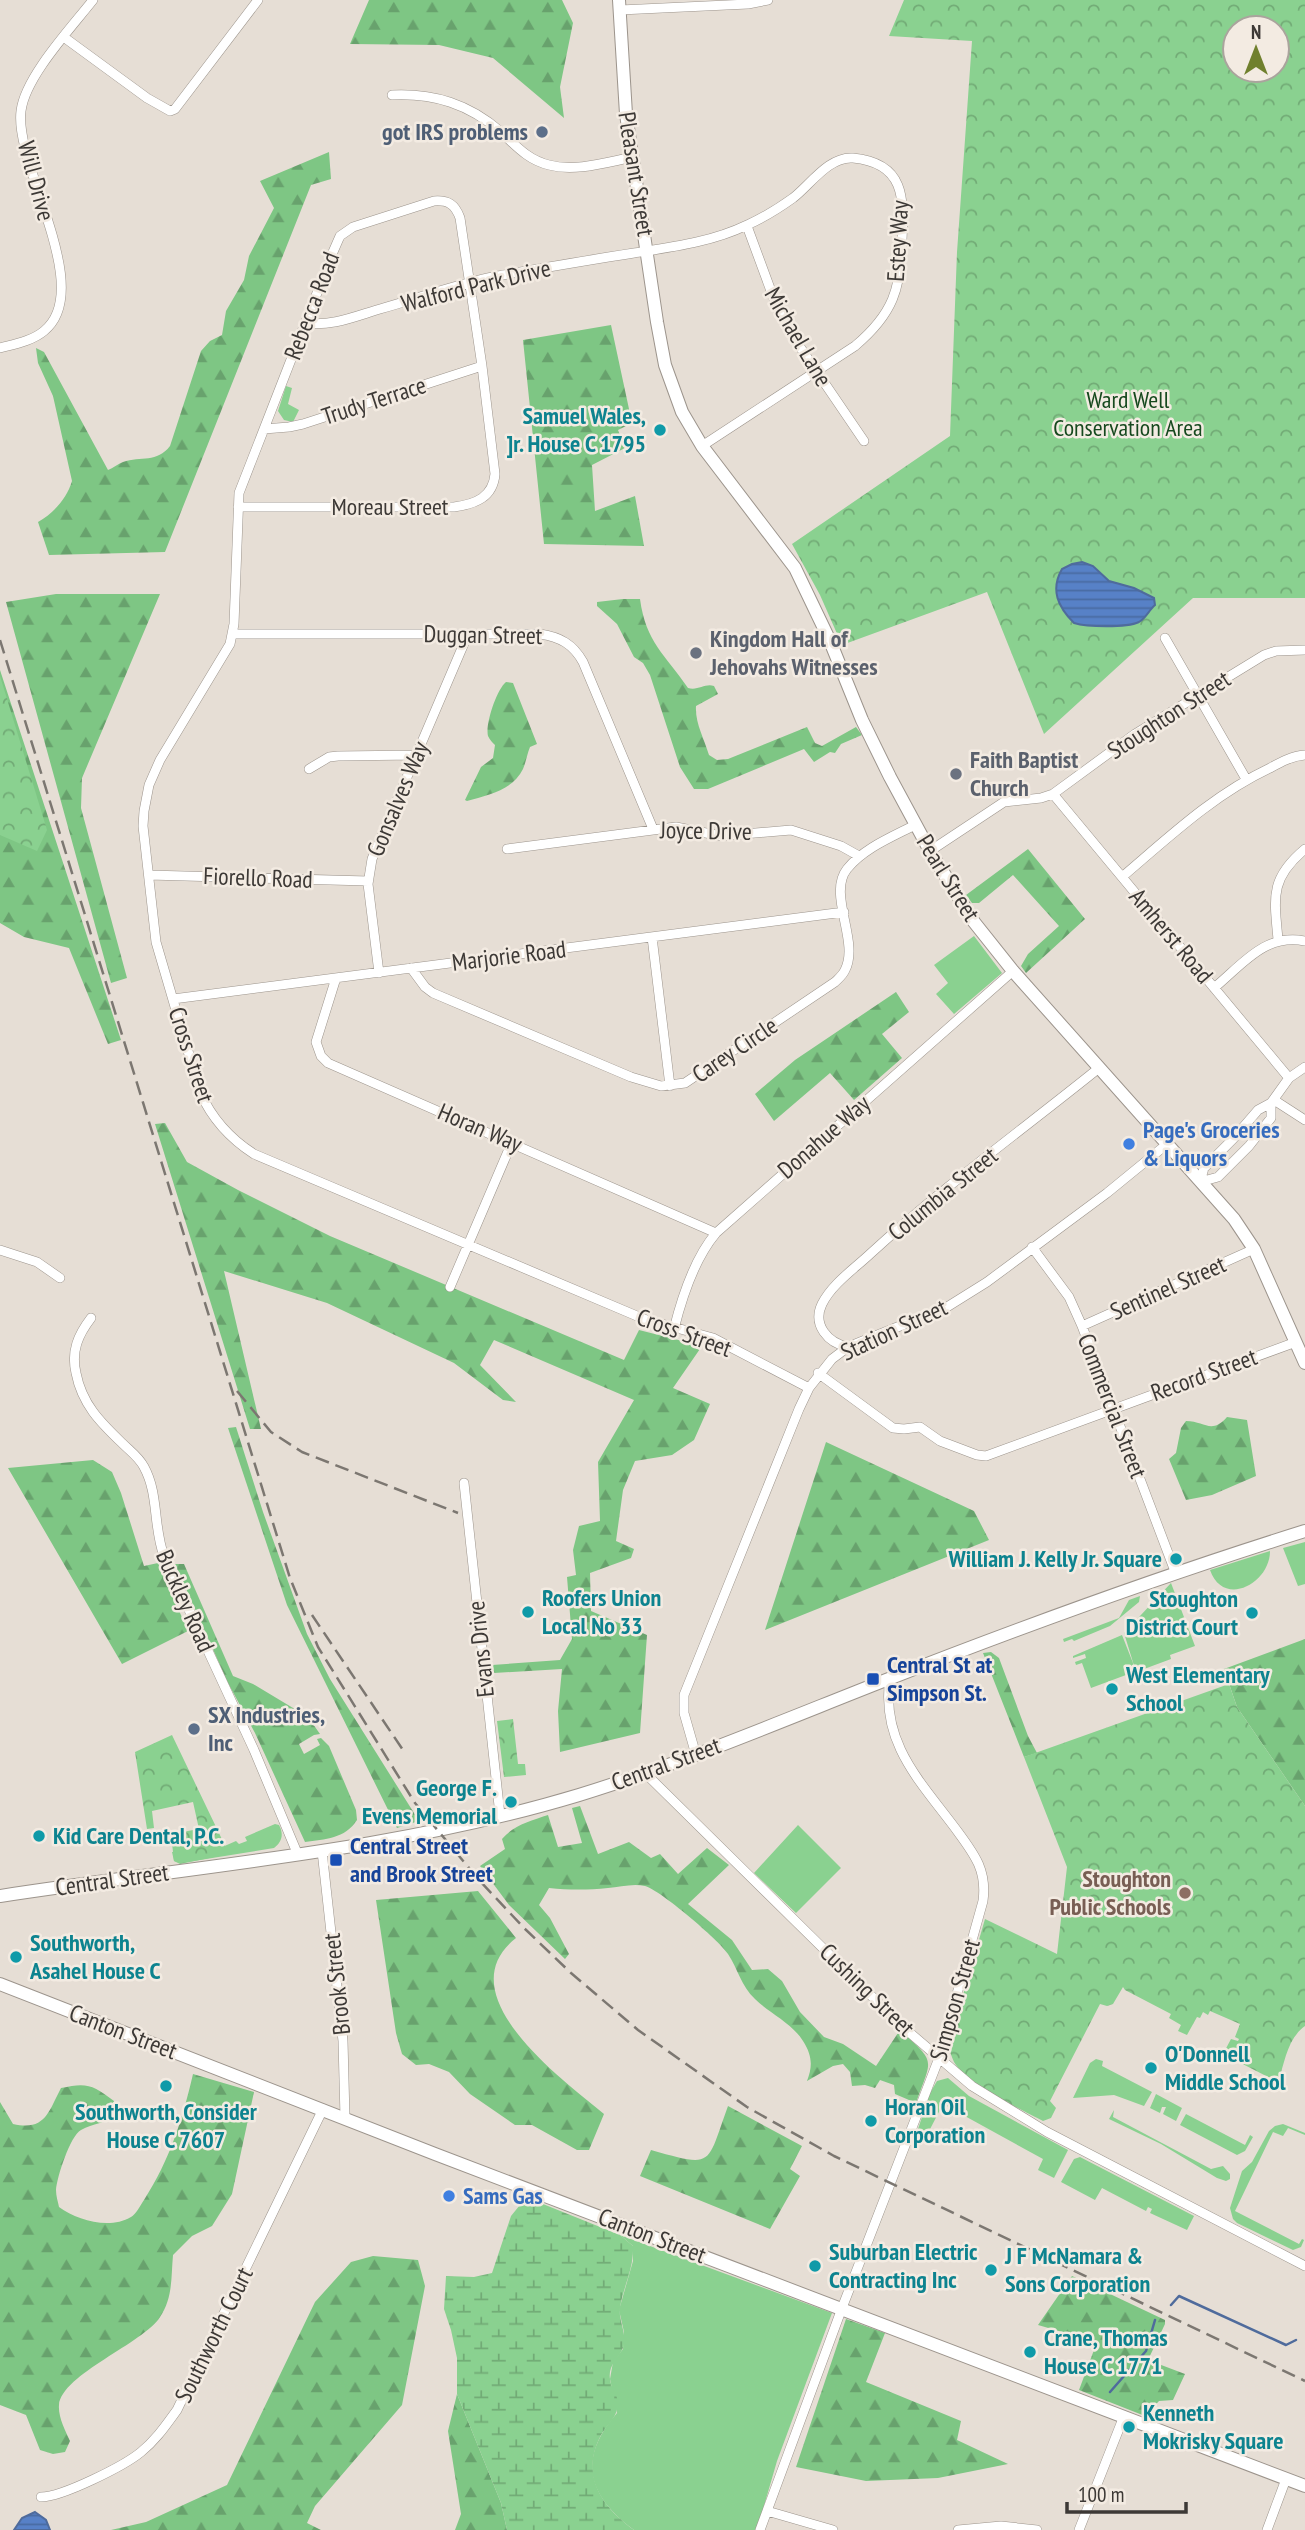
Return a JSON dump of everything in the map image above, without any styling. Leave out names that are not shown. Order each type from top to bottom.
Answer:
[{"type":"main road","name":"Pleasant Street","points":[[620,5],[625,100],[662,347]]},
{"type":"main road","name":"Pearl Street","points":[[662,347],[672,389],[682,412],[702,446],[796,568],[862,720],[915,825],[974,922],[1013,971],[1234,1219],[1254,1250],[1305,1363]]},
{"type":"main road","name":"Central Street","points":[[0,1896],[323,1851],[437,1831],[578,1795],[695,1755],[890,1678],[1176,1574],[1305,1531]]},
{"type":"main road","name":"Canton Street","points":[[0,1984],[1305,2486]]},
{"type":"street","name":"Will Drive","points":[[0,348],[24,341],[46,330],[56,313],[63,290],[57,255],[25,141],[21,111],[31,82],[93,0]]},
{"type":"street","points":[[65,38],[147,98],[170,111],[175,109],[258,0]]},
{"type":"street","points":[[620,5],[748,4],[768,0]]},
{"type":"street","points":[[393,95],[435,97],[461,106],[485,119],[533,160],[548,165],[564,168],[634,157]]},
{"type":"street","name":"Estey Way","points":[[648,251],[687,244],[747,226],[795,197],[836,161],[849,157],[880,165],[892,174],[901,188],[904,205],[902,269],[896,296],[886,314],[872,331],[702,446]]},
{"type":"street","name":"Rebecca Road","points":[[242,486],[338,240],[344,232],[434,201],[446,201],[458,212],[469,282]]},
{"type":"street","name":"Michael Lane","points":[[747,226],[778,310],[864,441]]},
{"type":"street","name":"Walford Park Drive","points":[[305,323],[324,324],[345,319],[469,282],[648,251]]},
{"type":"street","points":[[469,282],[482,366]]},
{"type":"street","name":"Moreau Street","points":[[238,507],[454,507],[480,500],[490,493],[495,474],[482,366]]},
{"type":"street","name":"Trudy Terrace","points":[[264,429],[303,424],[482,366]]},
{"type":"street","name":"Cross Street","points":[[242,486],[238,507],[233,634],[226,653],[160,760],[149,785],[143,819],[156,942],[200,1092],[208,1110],[237,1143],[254,1154],[644,1320],[713,1338],[809,1388]]},
{"type":"street","name":"Duggan Street","points":[[233,634],[540,634],[561,639],[572,646],[583,662],[653,829]]},
{"type":"street","name":"Gonsalves Way","points":[[379,972],[368,881],[375,848],[468,634]]},
{"type":"street","points":[[1164,638],[1246,779]]},
{"type":"street","name":"Stoughton Street","points":[[930,851],[1004,802],[1053,794],[1135,734],[1264,655],[1305,650]]},
{"type":"street","points":[[309,769],[333,756],[416,755]]},
{"type":"street","points":[[1122,877],[1197,812],[1246,779],[1284,761],[1305,755]]},
{"type":"street","name":"Amherst Road","points":[[1053,794],[1289,1078]]},
{"type":"street","points":[[859,856],[915,825]]},
{"type":"street","name":"Joyce Drive","points":[[507,849],[653,829],[684,828],[720,836],[791,830],[841,846],[859,856]]},
{"type":"street","points":[[1278,939],[1276,886],[1286,867],[1305,849]]},
{"type":"street","name":"Carey Circle","points":[[411,968],[433,993],[631,1077],[652,1085],[670,1086],[692,1080],[835,982],[845,972],[849,961],[842,878],[859,856]]},
{"type":"street","name":"Fiorello Road","points":[[149,875],[368,881]]},
{"type":"street","name":"Marjorie Road","points":[[173,999],[844,912]]},
{"type":"street","points":[[652,937],[670,1086]]},
{"type":"street","points":[[1214,988],[1265,946],[1278,939],[1305,940]]},
{"type":"street","name":"Donahue Way","points":[[674,1329],[682,1301],[702,1253],[716,1233],[1013,971]]},
{"type":"street","name":"Horan Way","points":[[336,978],[316,1042],[321,1056],[328,1063],[716,1233]]},
{"type":"street","points":[[1200,1182],[1204,1168],[1258,1110],[1272,1102],[1289,1078],[1305,1067]]},
{"type":"street","name":"Columbia Street","points":[[832,1359],[820,1323],[820,1309],[842,1280],[914,1214],[1099,1068]]},
{"type":"street","points":[[1272,1102],[1305,1120]]},
{"type":"street","points":[[1200,1182],[1217,1177],[1249,1146],[1271,1118],[1272,1102]]},
{"type":"street","points":[[450,1287],[512,1142]]},
{"type":"street","name":"Station Street","points":[[695,1755],[684,1713],[684,1695],[809,1388],[818,1373],[848,1347],[947,1307],[987,1282],[1107,1193],[1167,1144]]},
{"type":"street","name":"Commercial Street","points":[[1032,1247],[1069,1297],[1082,1326],[1176,1574]]},
{"type":"street","points":[[0,1250],[37,1262],[60,1278]]},
{"type":"street","name":"Sentinel Street","points":[[1082,1326],[1254,1250]]},
{"type":"street","name":"Buckley Road","points":[[91,1318],[77,1340],[74,1355],[84,1401],[93,1414],[139,1458],[145,1468],[152,1490],[156,1531],[164,1556],[258,1760],[298,1855]]},
{"type":"street","points":[[827,1338],[836,1345],[848,1347]]},
{"type":"street","name":"Record Street","points":[[818,1373],[893,1427],[920,1427],[940,1441],[981,1456],[997,1454],[1296,1342]]},
{"type":"street","name":"Evans Drive","points":[[464,1483],[500,1815]]},
{"type":"street","name":"Simpson Street","points":[[760,2530],[939,2057],[984,1901],[984,1875],[975,1854],[907,1762],[897,1744],[888,1712],[890,1678]]},
{"type":"street","name":"Cushing Street","points":[[645,1773],[903,2027],[984,2095],[1047,2132],[1305,2266]]},
{"type":"street","name":"Brook Street","points":[[323,1851],[344,2041],[345,2118]]},
{"type":"street","name":"Southworth Court","points":[[41,2497],[63,2493],[115,2468],[140,2453],[160,2435],[177,2410],[323,2109]]},
{"type":"street","points":[[1079,2530],[1124,2416]]},
{"type":"street","points":[[1267,2530],[1286,2479]]},
{"type":"street","points":[[767,2511],[832,2530]]},
{"type":"street","points":[[958,2530],[1001,2526],[1037,2530]]},
{"type":"green space","points":[[369,0],[562,0],[573,23],[560,87],[564,118],[493,58],[439,45],[350,44]]},
{"type":"green space","name":"Ward Well Conservation Area","points":[[904,0],[1305,0],[1305,598],[1193,598],[1044,734],[987,592],[842,645],[820,595],[792,544],[950,436],[957,252],[972,41],[889,36]]},
{"type":"green space","points":[[329,152],[331,179],[311,185],[165,552],[49,555],[38,522],[59,504],[72,481],[53,396],[38,363],[36,348],[44,352],[108,470],[123,462],[160,455],[170,446],[201,351],[210,341],[222,335],[226,311],[244,280],[249,256],[274,208],[260,181]]},
{"type":"green space","points":[[611,325],[632,423],[618,430],[625,448],[592,465],[595,511],[635,496],[644,546],[544,544],[523,340]]},
{"type":"green space","points":[[286,386],[292,388],[288,404],[299,410],[293,422],[284,420],[278,411]]},
{"type":"green space","points":[[56,594],[160,594],[82,778],[81,808],[127,978],[111,983],[6,602]]},
{"type":"green space","points":[[640,599],[652,638],[688,688],[714,686],[718,694],[696,706],[696,712],[709,755],[717,760],[728,759],[807,727],[815,743],[822,746],[856,727],[862,735],[841,744],[835,753],[830,752],[814,762],[804,749],[708,789],[694,789],[680,767],[650,675],[643,663],[634,657],[617,624],[597,606],[597,602]]},
{"type":"green space","points":[[0,670],[121,1040],[108,1044],[69,948],[24,937],[0,923]]},
{"type":"green space","points":[[0,676],[47,830],[37,851],[0,835]]},
{"type":"green space","points":[[506,682],[513,683],[537,744],[530,747],[523,769],[513,782],[499,791],[467,801],[465,800],[481,767],[493,758],[495,745],[488,736],[488,723],[496,699]]},
{"type":"green space","points":[[1028,849],[1085,919],[1026,973],[1021,966],[1028,954],[1059,926],[1013,875],[979,903],[972,903],[966,895]]},
{"type":"green space","points":[[974,936],[1002,973],[954,1014],[936,994],[948,983],[934,965]]},
{"type":"green space","points":[[896,992],[909,1012],[882,1034],[902,1058],[854,1100],[830,1073],[774,1121],[755,1094],[795,1060]]},
{"type":"green space","points":[[165,1123],[187,1162],[238,1190],[330,1236],[624,1360],[639,1330],[702,1346],[673,1388],[710,1404],[694,1440],[672,1455],[635,1461],[623,1490],[616,1541],[634,1549],[631,1558],[590,1573],[591,1611],[647,1635],[640,1733],[560,1752],[558,1711],[562,1669],[494,1673],[492,1665],[560,1660],[572,1639],[567,1577],[576,1575],[573,1550],[579,1526],[600,1521],[598,1462],[634,1400],[494,1340],[480,1365],[516,1402],[503,1400],[454,1363],[327,1303],[224,1271],[261,1429],[250,1429],[155,1124]]},
{"type":"green space","points":[[1227,1417],[1247,1420],[1256,1476],[1212,1495],[1186,1500],[1169,1459],[1176,1453],[1181,1428],[1186,1421],[1212,1426]]},
{"type":"green space","points":[[236,1427],[307,1634],[330,1679],[419,1821],[397,1828],[287,1605],[228,1428]]},
{"type":"green space","points":[[826,1442],[974,1511],[989,1540],[765,1630]]},
{"type":"green space","points":[[93,1460],[112,1472],[144,1566],[158,1563],[188,1631],[122,1664],[8,1468]]},
{"type":"green space","points":[[1305,1542],[1305,1584],[1298,1586],[1283,1548]]},
{"type":"green space","points":[[1270,1551],[1268,1563],[1262,1573],[1245,1587],[1225,1588],[1216,1581],[1210,1570]]},
{"type":"green space","points":[[175,1564],[184,1564],[233,1676],[253,1684],[308,1717],[320,1734],[299,1744],[304,1754],[320,1745],[317,1739],[321,1738],[329,1746],[356,1810],[357,1820],[341,1835],[305,1842],[255,1733],[228,1683]]},
{"type":"green space","points":[[1171,1583],[1195,1646],[1170,1655],[1171,1659],[1136,1672],[1124,1633]]},
{"type":"green space","points":[[1140,1596],[1139,1602],[1110,1626],[1074,1641],[1072,1639],[1064,1642],[1063,1639],[1119,1618],[1129,1600]]},
{"type":"green space","points":[[1122,1635],[1134,1672],[1091,1688],[1082,1663],[1076,1665],[1075,1662],[1086,1658],[1085,1654],[1073,1656]]},
{"type":"green space","points":[[1305,1639],[1305,1806],[1237,1707],[1224,1669]]},
{"type":"green space","points":[[991,1652],[999,1658],[1037,1753],[1024,1757],[983,1653]]},
{"type":"green space","points":[[1229,1684],[1237,1707],[1305,1806],[1305,2026],[1290,2044],[1278,2082],[1223,2054],[1231,2039],[1238,2041],[1235,2037],[1240,2024],[1210,2011],[1208,2015],[1203,2012],[1187,2035],[1178,2031],[1181,2025],[1169,2018],[1171,2014],[1123,1987],[1113,2004],[1100,2004],[1050,2101],[1056,2108],[1051,2118],[1043,2121],[970,2079],[954,2062],[948,2047],[985,1919],[1057,1954],[1067,1867],[1024,1757]]},
{"type":"green space","points":[[513,1719],[518,1764],[525,1764],[526,1775],[504,1777],[497,1721]]},
{"type":"green space","points":[[172,1735],[229,1854],[180,1864],[174,1861],[171,1834],[199,1829],[193,1802],[152,1811],[154,1828],[147,1829],[135,1752]]},
{"type":"green space","points":[[580,1806],[598,1854],[629,1842],[651,1858],[660,1854],[678,1874],[707,1848],[729,1865],[688,1904],[732,1940],[752,1970],[768,1969],[782,1981],[800,2012],[824,2037],[843,2044],[876,2066],[900,2030],[920,2049],[928,2062],[916,2103],[895,2094],[894,2085],[880,2080],[875,2088],[865,2085],[852,2086],[850,2072],[843,2064],[833,2066],[807,2081],[810,2056],[798,2035],[750,1994],[728,1954],[713,1938],[653,1889],[631,1885],[586,1889],[549,1888],[539,1905],[550,1918],[569,1954],[565,1959],[509,1905],[480,1866],[505,1849],[502,1839],[512,1830],[548,1815],[558,1847],[582,1843],[572,1808]]},
{"type":"green space","points":[[275,1824],[281,1828],[282,1835],[274,1848],[181,1863],[174,1861],[172,1852],[220,1848],[236,1841],[239,1844],[247,1841],[245,1837]]},
{"type":"green space","points":[[798,1825],[841,1868],[796,1913],[754,1873]]},
{"type":"green space","points":[[478,1891],[516,1938],[498,1960],[494,1984],[502,2009],[518,2034],[539,2058],[604,2114],[589,2150],[577,2150],[532,2125],[515,2125],[470,2094],[449,2072],[429,2064],[416,2065],[402,2054],[396,2033],[376,1900]]},
{"type":"green space","points":[[1096,2059],[1103,2061],[1102,2066],[1152,2092],[1144,2106],[1114,2095],[1073,2098],[1090,2063]]},
{"type":"green space","points":[[193,2074],[254,2092],[232,2194],[212,2226],[192,2236],[173,2255],[169,2295],[160,2317],[138,2337],[88,2370],[64,2393],[59,2405],[62,2423],[70,2441],[65,2452],[53,2454],[40,2450],[26,2415],[0,2405],[0,2102],[13,2124],[32,2125],[49,2112],[61,2088],[89,2086],[114,2101],[115,2114],[108,2120],[81,2130],[73,2140],[61,2167],[56,2190],[59,2207],[66,2212],[94,2222],[113,2223],[133,2216],[153,2185],[174,2139]]},
{"type":"green space","points":[[948,2078],[969,2096],[1068,2150],[1054,2178],[1038,2170],[1043,2159],[943,2104],[927,2135],[921,2139],[916,2135],[930,2093],[937,2081]]},
{"type":"green space","points":[[1156,2094],[1182,2108],[1176,2121],[1163,2114],[1166,2107],[1162,2107],[1160,2113],[1150,2108]]},
{"type":"green space","points":[[728,2106],[802,2146],[790,2169],[800,2176],[770,2229],[640,2176],[651,2150],[687,2159],[698,2160],[705,2157],[716,2141]]},
{"type":"green space","points":[[1114,2110],[1113,2117],[1211,2169],[1223,2166],[1230,2174],[1230,2179],[1226,2181],[1217,2178],[1161,2144],[1109,2119]]},
{"type":"green space","points":[[1186,2114],[1245,2145],[1250,2135],[1253,2137],[1245,2151],[1237,2155],[1180,2125]]},
{"type":"green space","points":[[1283,2124],[1305,2135],[1288,2128],[1283,2136],[1273,2132],[1235,2211],[1299,2244],[1304,2240],[1301,2247],[1293,2250],[1237,2223],[1230,2208],[1242,2171],[1252,2162],[1269,2131]]},
{"type":"green space","points":[[1080,2157],[1194,2216],[1187,2230],[1150,2213],[1152,2209],[1148,2207],[1146,2211],[1102,2188],[1095,2200],[1061,2182],[1074,2159]]},
{"type":"green space","points":[[524,2200],[538,2202],[620,2235],[633,2246],[632,2262],[620,2308],[624,2345],[610,2374],[617,2409],[601,2435],[593,2463],[597,2488],[604,2500],[622,2521],[634,2530],[507,2530],[501,2503],[457,2394],[457,2358],[444,2309],[446,2276],[474,2277],[492,2273],[511,2216]]},
{"type":"green space","points":[[620,2235],[832,2313],[777,2461],[757,2530],[634,2530],[618,2517],[597,2490],[592,2461],[604,2430],[617,2413],[610,2379],[613,2362],[623,2349],[624,2332],[619,2310],[633,2261],[633,2246]]},
{"type":"green space","points":[[373,2256],[418,2260],[425,2286],[402,2405],[315,2506],[307,2523],[321,2530],[111,2530],[146,2522],[227,2485],[315,2302],[351,2262]]},
{"type":"green space","points":[[1072,2276],[1165,2320],[1148,2360],[1185,2374],[1173,2400],[1159,2401],[1145,2416],[1079,2390],[1097,2342],[1038,2325]]},
{"type":"green space","points":[[846,2319],[885,2333],[866,2382],[961,2421],[957,2440],[1008,2464],[938,2478],[866,2481],[796,2467]]},
{"type":"green space","points":[[457,2394],[501,2503],[507,2530],[455,2530],[461,2514],[448,2431]]},
{"type":"water","points":[[1082,562],[1093,566],[1109,581],[1134,588],[1154,598],[1155,605],[1139,622],[1133,624],[1106,626],[1074,623],[1060,604],[1056,591],[1062,569]]},
{"type":"water","points":[[35,2512],[46,2520],[50,2530],[14,2530],[22,2518]]},
{"type":"waterway","points":[[1171,2305],[1179,2296],[1286,2345],[1296,2340]]},
{"type":"waterway","points":[[1110,2392],[1146,2351],[1155,2320]]},
{"type":"railway","points":[[0,640],[290,1578],[318,1647],[415,1803],[479,1880],[571,1973],[638,2030],[747,2107],[834,2156],[1305,2381]]},
{"type":"railway","points":[[237,1391],[271,1432],[302,1452],[458,1513]]},
{"type":"railway","points":[[312,1615],[405,1753]]},
{"type":"place","name":"got IRS problems","points":[[542,132]]},
{"type":"place","name":"Samuel Wales, ]r. House C 1795","points":[[660,430]]},
{"type":"place","name":"Kingdom Hall of Jehovahs Witnesses","points":[[696,653]]},
{"type":"place","name":"Faith Baptist Church","points":[[956,774]]},
{"type":"place","name":"Page's Groceries & Liquors","points":[[1129,1144]]},
{"type":"place","name":"William J. Kelly Jr. Square","points":[[1176,1559]]},
{"type":"place","name":"Roofers Union Local No 33","points":[[528,1612]]},
{"type":"place","name":"Stoughton District Court","points":[[1252,1613]]},
{"type":"place","name":"Central St at Simpson St.","points":[[873,1679]]},
{"type":"place","name":"West Elementary School","points":[[1112,1689]]},
{"type":"place","name":"SX Industries, Inc","points":[[194,1729]]},
{"type":"place","name":"George F. Evens Memorial","points":[[511,1802]]},
{"type":"place","name":"Kid Care Dental, P.C.","points":[[39,1836]]},
{"type":"place","name":"Central Street and Brook Street","points":[[336,1860]]},
{"type":"place","name":"Stoughton Public Schools","points":[[1185,1893]]},
{"type":"place","name":"Southworth, Asahel House C","points":[[16,1957]]},
{"type":"place","name":"O'Donnell Middle School","points":[[1151,2068]]},
{"type":"place","name":"Southworth, Consider House C 7607","points":[[166,2086]]},
{"type":"place","name":"Horan Oil Corporation","points":[[871,2121]]},
{"type":"place","name":"Sams Gas","points":[[449,2196]]},
{"type":"place","name":"Suburban Electric Contracting Inc","points":[[815,2266]]},
{"type":"place","name":"J F McNamara & Sons Corporation","points":[[991,2270]]},
{"type":"place","name":"Crane, Thomas House C 1771","points":[[1030,2352]]},
{"type":"place","name":"Kenneth Mokrisky Square","points":[[1129,2427]]}]
